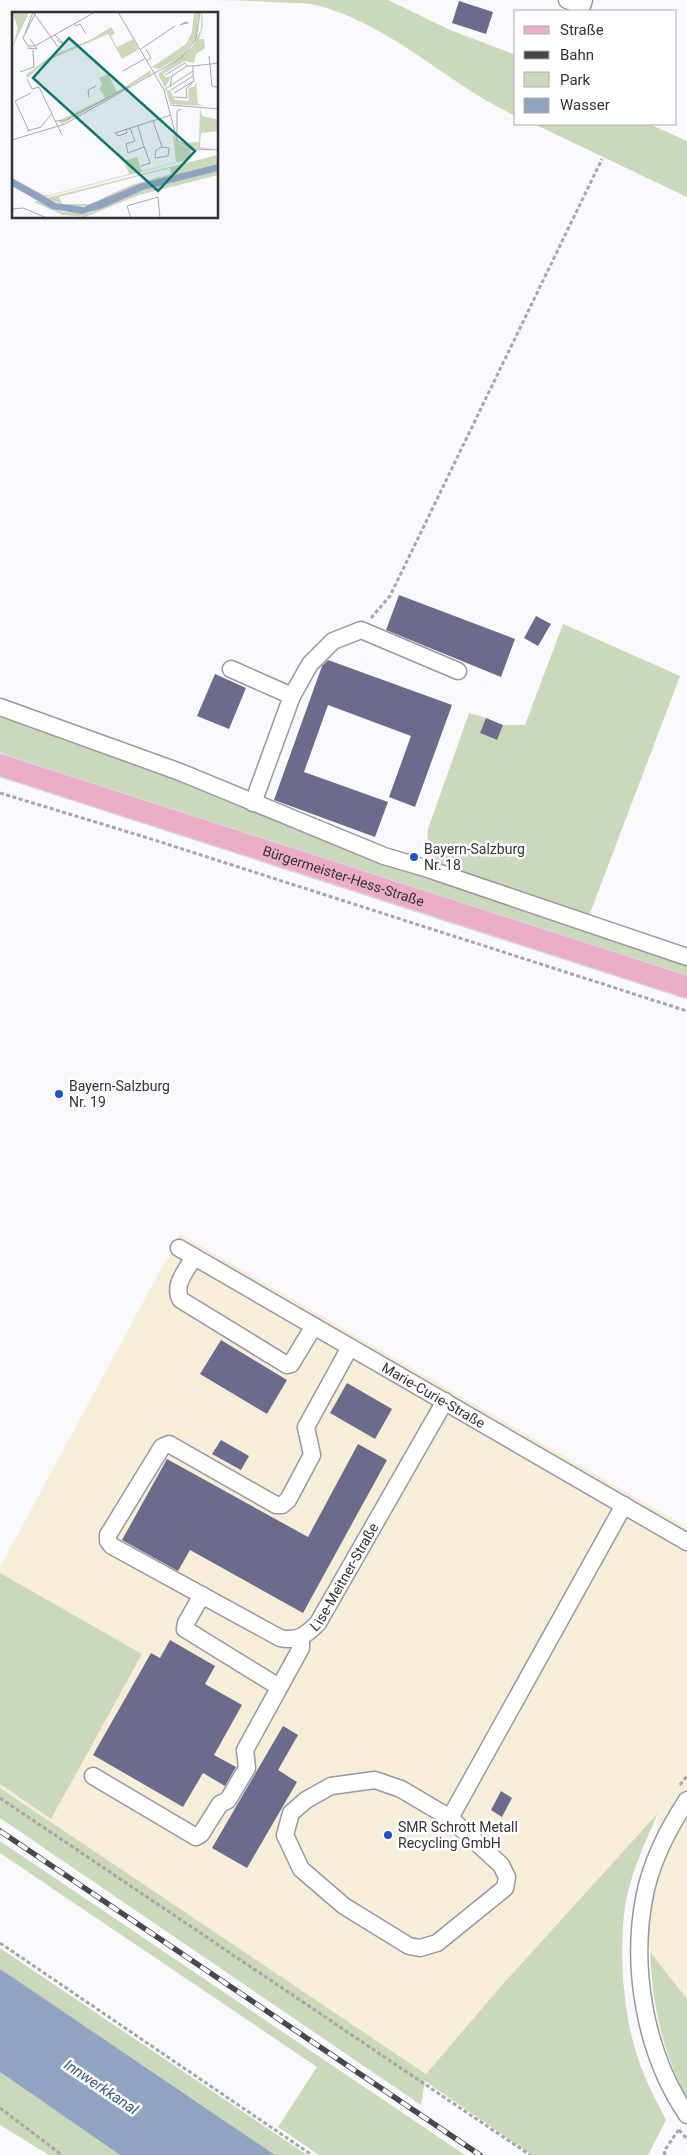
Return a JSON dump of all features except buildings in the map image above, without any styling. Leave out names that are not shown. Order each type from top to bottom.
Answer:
[{"type":"main road","name":"Bürgermeister-Hess-Straße","points":[[0,765],[687,987]]},
{"type":"street","points":[[566,0],[582,6],[584,0]]},
{"type":"street","points":[[253,803],[292,696],[310,664],[333,641],[361,630],[458,671]]},
{"type":"street","points":[[231,669],[292,696]]},
{"type":"street","points":[[0,707],[180,772],[384,856],[425,868],[687,957]]},
{"type":"street","name":"Marie-Curie-Straße","points":[[179,1248],[687,1542]]},
{"type":"street","points":[[194,1257],[178,1286],[177,1293],[181,1300],[287,1365],[291,1364],[314,1326]]},
{"type":"street","name":"Lise-Meitner-Straße","points":[[350,1346],[306,1427],[312,1454],[288,1500],[282,1506],[169,1444],[162,1447],[108,1535],[108,1541],[112,1546],[280,1638],[296,1640],[307,1635],[318,1623],[445,1401]]},
{"type":"street","points":[[450,1818],[624,1505]]},
{"type":"street","points":[[202,1595],[186,1623],[185,1629],[279,1687]]},
{"type":"street","points":[[93,1776],[196,1838],[201,1834],[220,1804],[228,1800],[247,1768],[245,1750],[301,1648],[301,1637]]},
{"type":"street","points":[[375,1780],[401,1789],[450,1818],[501,1865],[507,1877],[505,1888],[437,1943],[420,1948],[409,1946],[344,1906],[301,1869],[285,1835],[291,1813],[306,1800],[331,1786],[375,1780]]},
{"type":"street","points":[[687,1800],[663,1841],[645,1893],[640,1931],[640,1967],[645,2006],[655,2046],[666,2077],[687,2115]]},
{"type":"path","points":[[361,630],[390,596],[602,159]]},
{"type":"path","points":[[0,793],[148,838],[687,1011]]},
{"type":"path","points":[[0,1798],[530,2155]]},
{"type":"path","points":[[0,1943],[312,2155]]},
{"type":"path","points":[[0,2108],[62,2155]]},
{"type":"path","points":[[665,2155],[664,2151],[678,2129],[687,2124]]},
{"type":"shaded area","points":[[180,1234],[687,1527],[687,1999],[650,1952],[647,1910],[655,1863],[658,1814],[503,1984],[426,2074],[0,1788],[0,1567]]},
{"type":"green space","points":[[209,0],[388,0],[450,30],[514,54],[514,115],[466,88],[394,40],[343,14],[306,3]]},
{"type":"green space","points":[[536,125],[651,125],[687,141],[687,197]]},
{"type":"green space","points":[[563,624],[680,676],[589,916],[426,860],[428,829],[469,713],[486,718],[480,733],[496,740],[503,725],[525,725]]},
{"type":"green space","points":[[0,714],[247,806],[279,822],[346,848],[687,962],[687,976],[158,807],[0,752]]},
{"type":"green space","points":[[0,1573],[142,1654],[51,1819],[0,1784]]},
{"type":"green space","points":[[0,1788],[426,2074],[503,1984],[658,1813],[637,1862],[629,1888],[624,1914],[622,1953],[624,1994],[631,2035],[645,2078],[666,2120],[648,2155],[532,2155],[425,2081],[421,2105],[0,1818]]},
{"type":"green space","points":[[0,1841],[465,2155],[319,2155],[278,2127],[317,2067],[0,1853]]},
{"type":"green space","points":[[0,1948],[307,2155],[275,2155],[0,1969]]},
{"type":"green space","points":[[650,1952],[687,1999],[687,2100],[671,2063],[660,2029],[651,1973]]},
{"type":"green space","points":[[0,2072],[120,2155],[49,2155],[0,2125]]},
{"type":"water","name":"Innwerkkanal","points":[[0,1969],[275,2155],[120,2155],[0,2072]]},
{"type":"railway","points":[[0,1831],[480,2155]]},
{"type":"place","name":"Bayern-Salzburg Nr. 18","points":[[414,857]]},
{"type":"place","name":"Bayern-Salzburg Nr. 19","points":[[59,1094]]},
{"type":"place","name":"SMR Schrott Metall Recycling GmbH","points":[[388,1835]]}]
